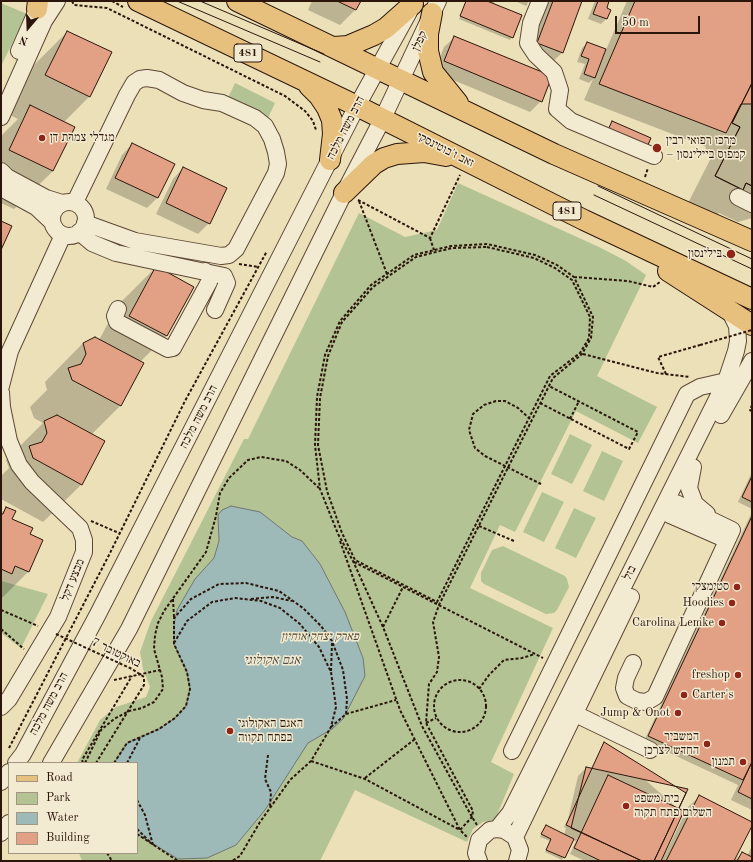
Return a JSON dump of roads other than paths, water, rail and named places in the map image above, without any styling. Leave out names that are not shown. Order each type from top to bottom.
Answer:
[{"type":"main road","name":"זאב ז'בוטינסקי","points":[[138,1],[383,118],[584,220],[752,299]]},
{"type":"main road","points":[[236,1],[554,154],[752,241]]},
{"type":"main road","points":[[334,47],[343,48],[362,42],[386,28],[414,3]]},
{"type":"main road","points":[[435,7],[428,34],[428,51],[433,72],[446,91],[466,112]]},
{"type":"main road","points":[[300,79],[319,96],[327,108],[332,120],[333,134],[330,160]]},
{"type":"main road","points":[[351,197],[374,164],[397,154],[424,152],[466,161]]},
{"type":"main road","points":[[584,220],[752,325]]},
{"type":"street","points":[[1,117],[44,21],[57,1]]},
{"type":"street","points":[[540,1],[532,23],[528,42],[536,55],[554,72],[560,90],[557,109],[571,121],[654,156]]},
{"type":"street","name":"קפלן","points":[[378,68],[414,3]]},
{"type":"street","points":[[1,95],[39,4]]},
{"type":"street","name":"קפלן","points":[[401,80],[435,7]]},
{"type":"street","name":"הרב משה מלכה","points":[[17,762],[23,754],[98,614],[357,106],[378,68]]},
{"type":"street","points":[[1,188],[36,207],[52,222],[58,232],[63,235],[69,236],[82,228],[135,241],[221,256],[229,255],[236,249],[276,173],[276,152],[272,139],[265,126],[255,118],[222,103],[203,100],[159,80],[147,78],[140,79],[134,83],[68,203],[53,211],[52,222]]},
{"type":"street","points":[[52,762],[129,629],[351,197],[383,118],[401,80]]},
{"type":"street","points":[[1,171],[8,177],[46,198],[68,203],[85,212],[82,228],[92,243],[116,253],[205,270],[217,273],[226,278],[227,283],[215,310]]},
{"type":"street","points":[[1,386],[10,351],[63,235]]},
{"type":"street","points":[[118,309],[115,316],[117,322],[168,350],[173,348],[209,282],[210,277],[205,270]]},
{"type":"street","name":"בזל","points":[[515,837],[569,711],[670,507],[726,381],[738,341],[737,326],[730,310]]},
{"type":"street","name":"בזל","points":[[670,507],[747,366],[752,361]]},
{"type":"street","points":[[512,751],[693,390],[726,381]]},
{"type":"street","name":"מבצע דקל","points":[[1,392],[2,407],[9,441],[19,465],[32,482],[78,526],[84,540],[84,552],[52,632],[9,699],[1,707]]},
{"type":"street","points":[[693,467],[689,488],[695,504],[730,535]]},
{"type":"street","points":[[670,507],[718,523]]},
{"type":"street","points":[[670,507],[730,535]]},
{"type":"street","points":[[633,663],[626,678],[624,688],[627,696],[637,701],[646,702],[655,697],[730,535]]},
{"type":"street","points":[[569,711],[650,750]]},
{"type":"street","name":"בזל","points":[[484,843],[510,814],[550,734],[569,711]]},
{"type":"street","points":[[526,722],[550,734]]},
{"type":"street","points":[[1,782],[8,773]]},
{"type":"street","points":[[1,834],[8,824]]},
{"type":"street","points":[[484,843],[504,830],[515,837],[521,860]]},
{"type":"water","name":"אגם אקולוגי","points":[[231,506],[260,512],[292,537],[302,541],[320,564],[345,612],[363,658],[365,676],[343,719],[332,729],[308,743],[265,810],[236,845],[207,858],[178,859],[138,835],[138,762],[115,762],[127,743],[159,729],[175,718],[186,706],[190,689],[187,672],[174,644],[174,625],[177,610],[195,579],[214,558],[219,541],[218,515],[222,510]]},
{"type":"tram line","points":[[177,1],[320,62]]},
{"type":"tram line","points":[[200,1],[324,54]]},
{"type":"tram line","points":[[598,186],[752,259]]},
{"type":"tram line","points":[[594,195],[752,269]]},
{"type":"place","name":"מגדלי צמרת דן","points":[[42,138]]},
{"type":"place","name":"מרכז רפואי רבין – קמפוס ביילינסון","points":[[657,148]]},
{"type":"place","name":"בילינסון","points":[[731,254]]},
{"type":"place","name":"סטימצקי","points":[[737,587]]},
{"type":"place","name":"Hoodies","points":[[732,603]]},
{"type":"place","name":"Carolina Lemke","points":[[722,623]]},
{"type":"place","name":"freshop","points":[[738,675]]},
{"type":"place","name":"Carter's","points":[[684,695]]},
{"type":"place","name":"Jump & Onot","points":[[678,713]]},
{"type":"place","name":"האגם האקולוגי בפתח תקווה","points":[[230,731]]},
{"type":"place","name":"המשביר החדש לצרכן","points":[[707,744]]},
{"type":"place","name":"תמנון","points":[[743,762]]},
{"type":"place","name":"בית משפט השלום פתח תקוה","points":[[626,806]]},
{"type":"park label","name":"פארק יצחק אוחיון","points":[[320,637]]}]
